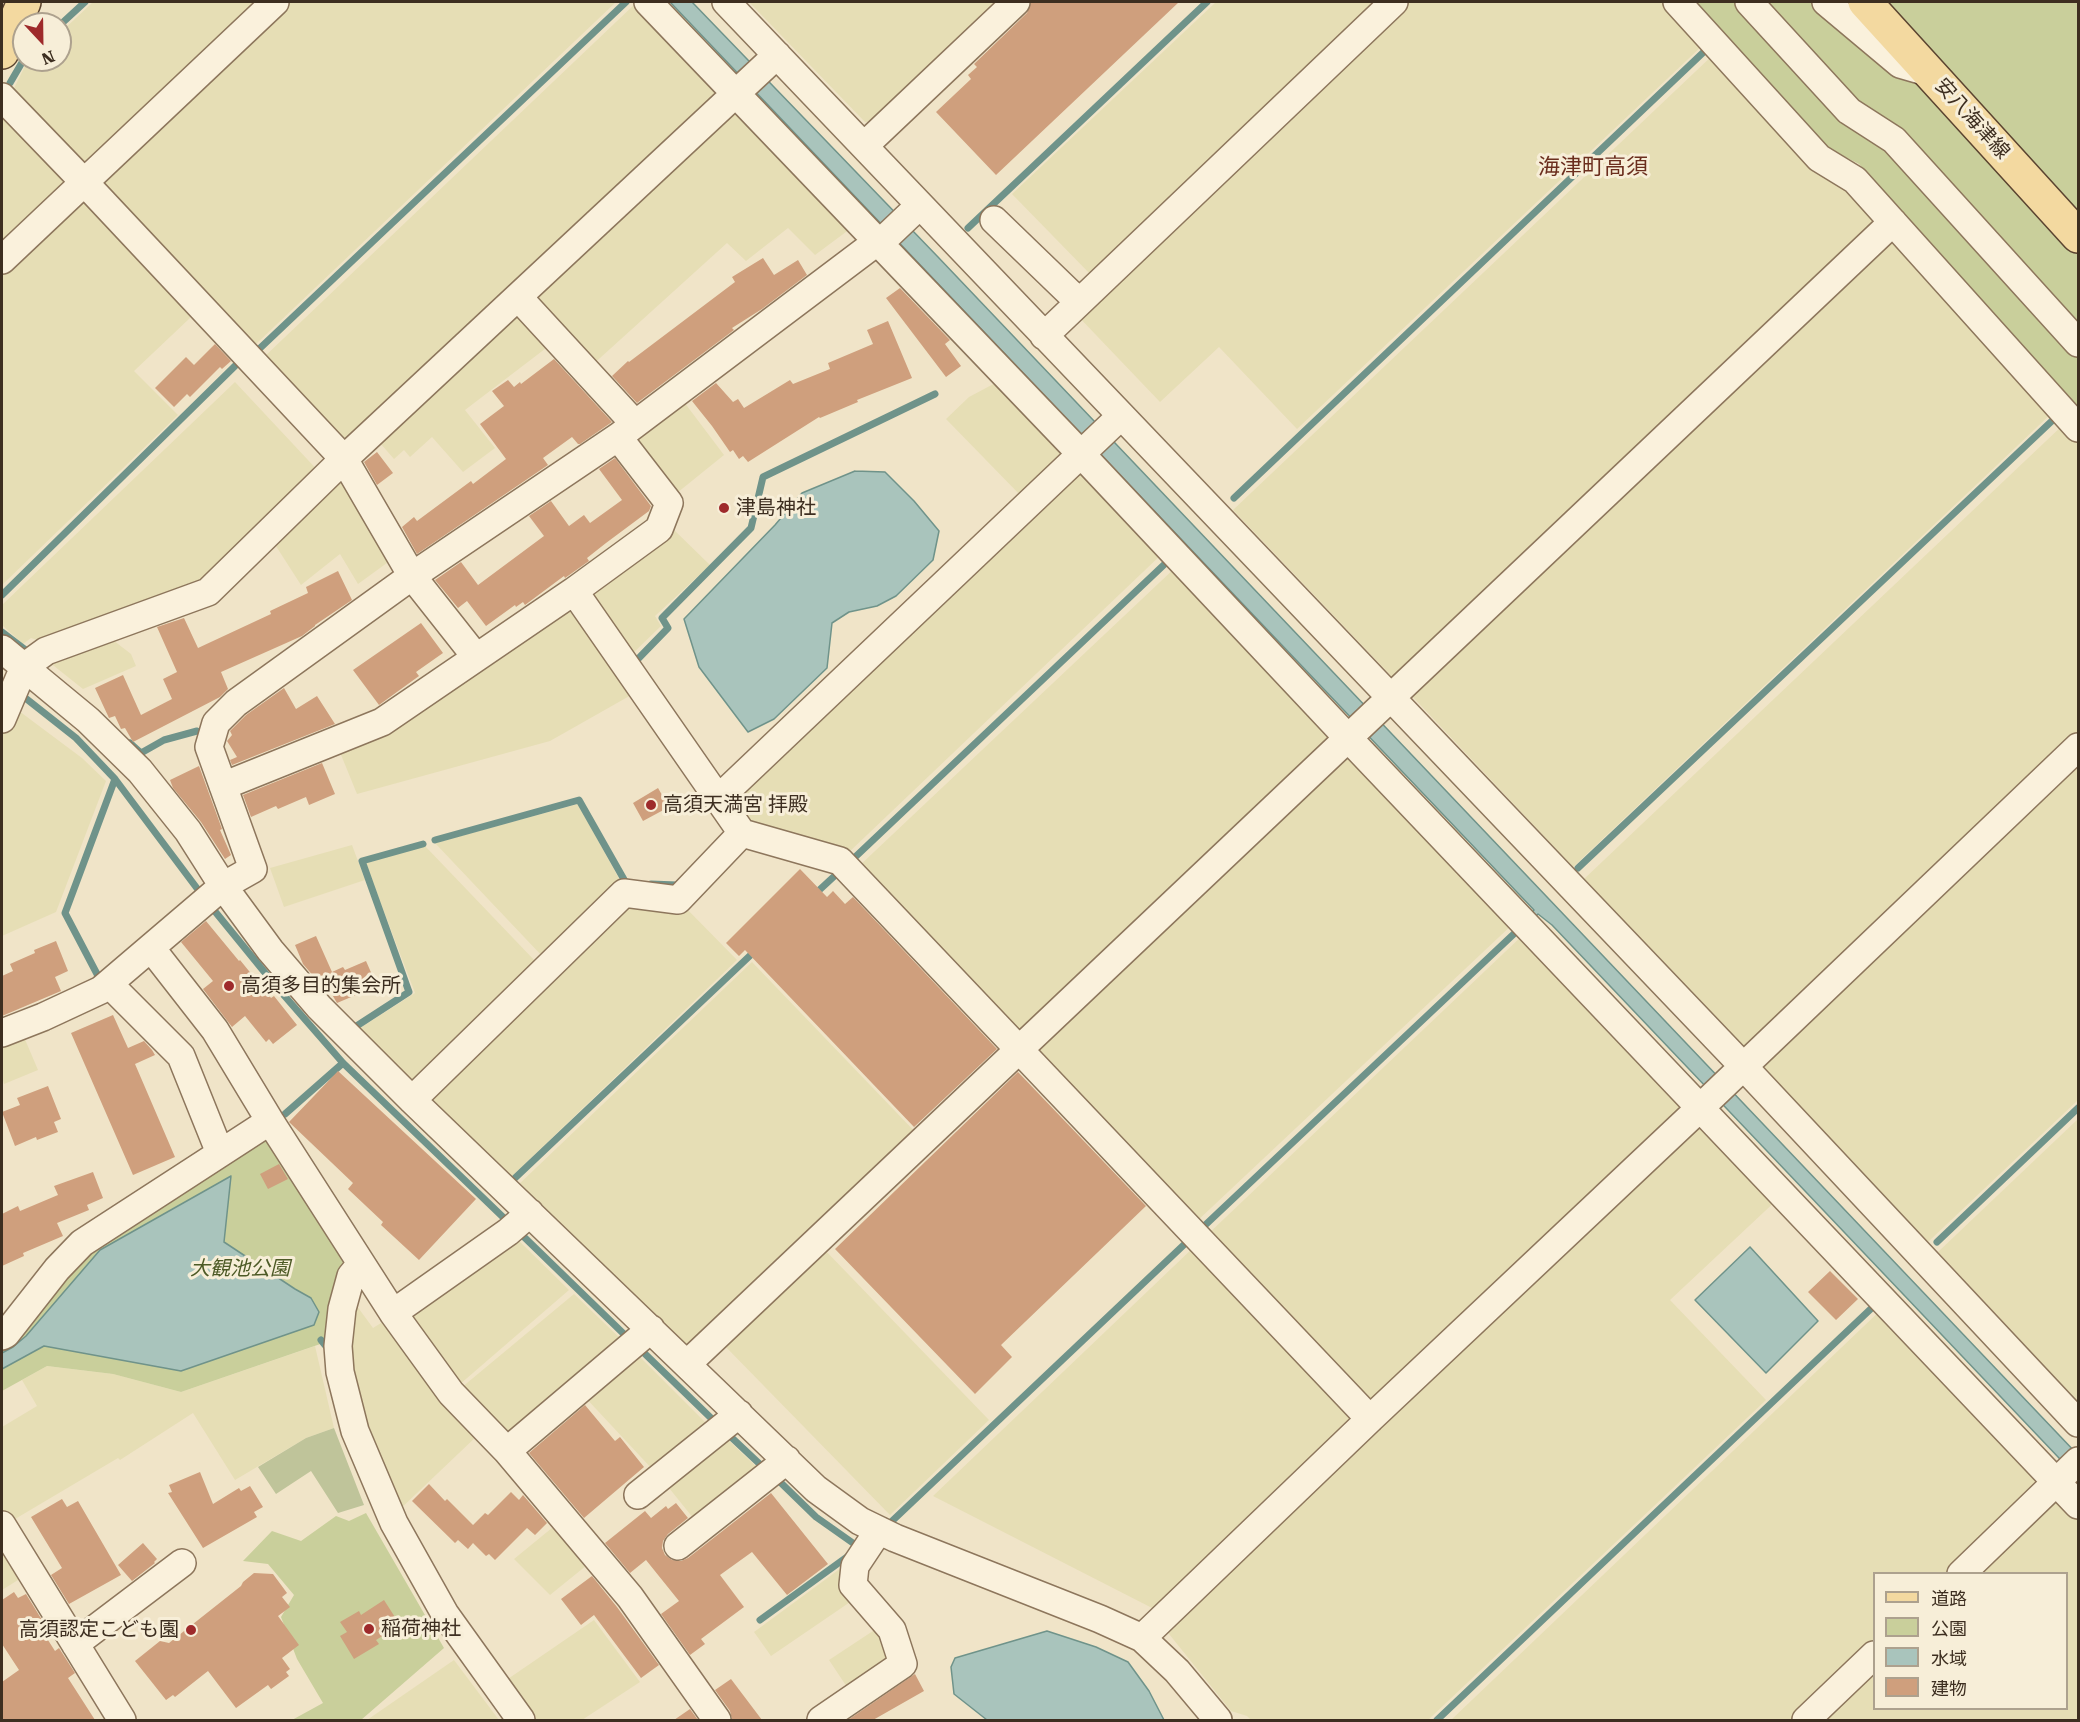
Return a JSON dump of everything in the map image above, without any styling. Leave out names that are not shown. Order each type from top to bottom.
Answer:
[{"type":"main road","name":"安八海津線","points":[[1866,2],[2079,236]]},
{"type":"main road","points":[[2,52],[20,4]]},
{"type":"street","points":[[2,260],[275,2]]},
{"type":"street","points":[[648,2],[740,90],[1084,451],[1367,719],[1721,1088],[2068,1472],[2079,1505]]},
{"type":"street","points":[[726,2],[773,58],[864,146],[913,211],[1044,336],[1367,719],[1721,1088],[2079,1423]]},
{"type":"street","points":[[864,146],[1016,2]]},
{"type":"street","points":[[1044,336],[1394,2]]},
{"type":"street","points":[[1677,2],[1819,158],[1855,180],[2079,428]]},
{"type":"street","points":[[1749,2],[1850,111],[1894,140],[2079,343]]},
{"type":"street","points":[[1826,2],[1900,64],[1931,73]]},
{"type":"street","points":[[2,719],[24,667],[46,651],[208,592],[344,459],[773,58]]},
{"type":"street","points":[[2,97],[344,459],[412,576],[476,657]]},
{"type":"street","points":[[2,1033],[101,990],[223,886],[253,869],[209,747],[216,723],[236,703],[412,576],[626,430],[881,240],[913,211]]},
{"type":"street","points":[[994,220],[1079,302]]},
{"type":"street","points":[[687,1364],[1893,222]]},
{"type":"street","points":[[224,786],[382,722],[574,591],[658,529],[669,503],[626,430],[518,297]]},
{"type":"street","points":[[719,798],[1115,421]]},
{"type":"street","points":[[574,591],[742,833],[840,861],[1370,1419]]},
{"type":"street","points":[[2,649],[88,720],[140,771],[188,831],[223,886],[270,950],[319,1007],[412,1100],[816,1489],[860,1521],[879,1530],[1142,1638],[1177,1671],[1218,1720]]},
{"type":"street","points":[[1142,1638],[2079,747]]},
{"type":"street","points":[[412,1100],[624,893],[678,900],[742,833]]},
{"type":"street","points":[[151,948],[215,1030],[361,1264],[451,1393],[507,1451],[630,1597],[717,1720]]},
{"type":"street","points":[[109,984],[181,1056],[220,1153]]},
{"type":"street","points":[[2,1336],[81,1243],[270,1120]]},
{"type":"street","points":[[393,1313],[508,1232],[530,1213]]},
{"type":"street","points":[[361,1264],[351,1276],[345,1298],[338,1347],[340,1372],[355,1431],[394,1523],[445,1614],[521,1720]]},
{"type":"street","points":[[507,1451],[651,1329]]},
{"type":"street","points":[[638,1495],[739,1414]]},
{"type":"street","points":[[678,1546],[787,1460]]},
{"type":"street","points":[[1962,1572],[2068,1472]]},
{"type":"street","points":[[2,1525],[122,1720]]},
{"type":"street","points":[[821,1720],[903,1664],[892,1630],[854,1585],[855,1566],[879,1530]]},
{"type":"street","points":[[75,1644],[182,1563]]},
{"type":"street","points":[[1806,1720],[1873,1657]]},
{"type":"shaded area","points":[[93,2],[265,2],[81,167],[11,94],[22,72],[72,72],[72,22]]},
{"type":"shaded area","points":[[286,2],[616,2],[255,345],[101,189],[101,178]]},
{"type":"shaded area","points":[[637,2],[721,95],[343,444],[263,358]]},
{"type":"shaded area","points":[[749,2],[1005,2],[879,121],[865,122]]},
{"type":"shaded area","points":[[1216,2],[1384,2],[1092,276],[1012,194]]},
{"type":"shaded area","points":[[1404,2],[1666,2],[1704,44],[1297,429],[1219,347],[1160,402],[1075,313]]},
{"type":"shaded area","points":[[1715,53],[1879,215],[1877,227],[1397,682],[1233,510]]},
{"type":"shaded area","points":[[731,106],[854,226],[815,255],[788,228],[746,261],[727,243],[589,368],[527,302]]},
{"type":"shaded area","points":[[5,114],[69,181],[2,251],[2,121]]},
{"type":"shaded area","points":[[89,200],[192,309],[190,318],[134,371],[178,415],[2,585],[2,271],[75,201]]},
{"type":"shaded area","points":[[1896,237],[2054,411],[1573,867],[1410,694]]},
{"type":"shaded area","points":[[522,307],[554,342],[465,410],[495,448],[463,472],[432,437],[410,457],[404,450],[394,459],[380,443]]},
{"type":"shaded area","points":[[1001,380],[1063,446],[1064,461],[1023,498],[946,419],[969,397]]},
{"type":"shaded area","points":[[235,382],[322,475],[210,580],[44,642],[31,638],[23,644],[2,625],[2,605]]},
{"type":"shaded area","points":[[681,398],[724,455],[672,497],[630,437]]},
{"type":"shaded area","points":[[2065,423],[2078,438],[2078,736],[1745,1052],[1584,879]]},
{"type":"shaded area","points":[[1075,468],[1164,552],[846,855],[758,830],[733,795]]},
{"type":"shaded area","points":[[340,481],[348,482],[391,560],[358,584],[340,554],[301,585],[274,543]]},
{"type":"shaded area","points":[[672,528],[710,565],[655,616],[661,626],[629,657],[592,603],[595,590]]},
{"type":"shaded area","points":[[1177,566],[1336,732],[1025,1036],[857,868]]},
{"type":"shaded area","points":[[577,607],[633,694],[550,741],[357,794],[337,745],[565,608]]},
{"type":"shaded area","points":[[109,637],[131,654],[136,666],[83,689],[49,662]]},
{"type":"shaded area","points":[[11,705],[82,758],[106,781],[56,912],[2,936],[2,732]]},
{"type":"shaded area","points":[[1345,752],[1515,922],[1195,1223],[1034,1054],[1037,1045]]},
{"type":"shaded area","points":[[2078,761],[2078,1100],[1928,1242],[1762,1070],[1762,1063]]},
{"type":"shaded area","points":[[578,804],[623,886],[543,957],[435,843]]},
{"type":"shaded area","points":[[352,845],[365,880],[284,907],[270,868]]},
{"type":"shaded area","points":[[425,846],[536,962],[411,1086],[357,1030],[415,993],[365,862]]},
{"type":"shaded area","points":[[628,900],[682,904],[737,960],[508,1180],[434,1109],[433,1090]]},
{"type":"shaded area","points":[[1525,933],[1685,1108],[1373,1404],[1206,1236]]},
{"type":"shaded area","points":[[752,962],[919,1136],[687,1352],[516,1187]]},
{"type":"shaded area","points":[[24,1037],[38,1070],[4,1084],[2,1047]]},
{"type":"shaded area","points":[[2078,1119],[2078,1402],[1938,1252]]},
{"type":"shaded area","points":[[1699,1120],[1780,1197],[1670,1300],[1766,1400],[1428,1720],[1251,1720],[1247,1716],[1231,1711],[1165,1629]]},
{"type":"shaded area","points":[[514,1236],[569,1290],[459,1385],[411,1318],[412,1312]]},
{"type":"shaded area","points":[[1195,1246],[1351,1411],[1349,1428],[1156,1610],[933,1496]]},
{"type":"shaded area","points":[[822,1247],[989,1420],[890,1515],[722,1343]]},
{"type":"shaded area","points":[[574,1294],[625,1343],[511,1441],[461,1388]]},
{"type":"shaded area","points":[[354,1302],[373,1328],[389,1318],[479,1434],[396,1513],[365,1447],[348,1339]]},
{"type":"shaded area","points":[[1885,1306],[2040,1474],[2040,1485],[1948,1572],[1873,1572],[1873,1643],[1792,1720],[1451,1720]]},
{"type":"shaded area","points":[[315,1346],[334,1428],[306,1438],[235,1480],[193,1413],[120,1460],[118,1458],[10,1522],[2,1508],[2,1427],[37,1406],[22,1380],[47,1366],[113,1374],[181,1392]]},
{"type":"shaded area","points":[[633,1350],[709,1426],[654,1471],[583,1395]]},
{"type":"shaded area","points":[[724,1436],[764,1474],[698,1524],[665,1483]]},
{"type":"shaded area","points":[[2050,1496],[2078,1512],[2078,1720],[1814,1720],[1873,1664],[1873,1710],[2068,1710],[2068,1572],[1969,1572]]},
{"type":"shaded area","points":[[558,1523],[592,1561],[550,1595],[514,1559]]},
{"type":"shaded area","points":[[2,1538],[26,1575],[2,1590]]},
{"type":"shaded area","points":[[841,1568],[856,1598],[771,1656],[754,1632]]},
{"type":"shaded area","points":[[594,1620],[640,1682],[582,1720],[529,1720],[502,1683]]},
{"type":"shaded area","points":[[876,1629],[896,1659],[849,1690],[829,1660]]},
{"type":"shaded area","points":[[454,1660],[499,1720],[367,1720]]},
{"type":"green space","points":[[1694,2],[1739,2],[1890,146],[2078,353],[2078,407],[1859,164],[1824,146]]},
{"type":"green space","points":[[1759,2],[1813,2],[1924,83],[2078,254],[2078,333],[1857,109]]},
{"type":"green space","points":[[1883,2],[2078,2],[2078,218]]},
{"type":"green space","name":"大観池公園","points":[[271,1135],[349,1259],[329,1341],[181,1392],[113,1374],[47,1366],[2,1391],[2,1349],[93,1248]]},
{"type":"green space","points":[[334,1428],[364,1505],[338,1513],[311,1471],[276,1494],[258,1467],[306,1438]]},
{"type":"green space","points":[[366,1513],[444,1648],[361,1720],[292,1720],[323,1703],[297,1659],[281,1617],[294,1595],[268,1564],[243,1561],[272,1531],[301,1541],[336,1516],[349,1521]]},
{"type":"water","points":[[670,2],[692,2],[938,257],[2078,1455],[2078,1478],[1552,925],[1538,914],[1535,917],[1531,914],[1534,910]]},
{"type":"water","points":[[855,471],[885,472],[914,501],[939,531],[933,560],[896,596],[877,606],[849,612],[832,623],[827,668],[774,719],[748,732],[699,667],[684,619],[775,525],[802,493]]},
{"type":"water","points":[[231,1176],[224,1242],[311,1298],[319,1312],[314,1325],[181,1371],[44,1346],[2,1369],[2,1353],[26,1336],[100,1250]]},
{"type":"water","points":[[1750,1247],[1818,1321],[1766,1373],[1695,1300]]},
{"type":"water","points":[[1047,1631],[1096,1647],[1128,1662],[1149,1691],[1164,1720],[987,1720],[954,1694],[951,1667],[955,1658]]},
{"type":"building","points":[[1031,2],[1179,2],[996,175],[936,112],[971,79],[968,75],[977,67],[974,64],[1027,13]]},
{"type":"building","points":[[763,258],[774,275],[798,260],[807,275],[732,328],[734,330],[637,403],[612,376],[628,361],[735,282],[732,277]]},
{"type":"building","points":[[900,288],[950,340],[945,344],[961,366],[946,377],[886,298]]},
{"type":"building","points":[[888,321],[912,378],[819,417],[748,462],[743,456],[739,459],[733,450],[730,452],[692,401],[716,383],[733,402],[738,399],[744,408],[790,380],[793,384],[830,369],[828,363],[873,344],[867,330]]},
{"type":"building","points":[[215,344],[231,361],[222,369],[220,367],[190,397],[187,394],[174,407],[155,388],[186,357],[194,365]]},
{"type":"building","points":[[554,359],[612,422],[580,444],[572,437],[543,458],[548,465],[417,554],[402,527],[414,517],[417,521],[471,481],[473,484],[506,459],[480,424],[504,406],[492,391],[508,380],[514,387],[520,382],[521,384]]},
{"type":"building","points":[[377,452],[393,473],[377,485],[364,462]]},
{"type":"building","points":[[615,458],[651,506],[649,511],[587,558],[589,561],[565,578],[564,576],[525,605],[523,602],[516,607],[515,605],[486,626],[467,601],[458,608],[435,580],[461,562],[478,585],[544,536],[529,516],[551,501],[569,526],[584,515],[590,523],[622,500],[599,469]]},
{"type":"building","points":[[338,571],[352,600],[302,636],[221,672],[228,689],[220,697],[133,742],[125,728],[121,729],[115,716],[109,718],[95,688],[123,675],[141,715],[172,699],[163,679],[177,672],[157,627],[184,618],[198,648],[271,614],[270,611],[308,593],[306,587]]},
{"type":"building","points":[[421,623],[443,653],[416,672],[419,676],[379,705],[353,670]]},
{"type":"building","points":[[284,688],[296,709],[317,696],[335,724],[232,765],[230,760],[237,757],[227,741],[232,735],[230,731],[246,715]]},
{"type":"building","points":[[322,763],[335,794],[309,805],[306,797],[251,817],[243,795]]},
{"type":"building","points":[[199,766],[222,829],[220,830],[231,855],[225,859],[201,822],[173,788],[170,780]]},
{"type":"building","name":"高須天満宮 拝殿","points":[[658,788],[669,807],[643,821],[633,803]]},
{"type":"building","points":[[800,869],[827,897],[833,891],[845,904],[853,897],[997,1049],[914,1127],[745,950],[739,956],[726,943]]},
{"type":"building","points":[[206,921],[297,1025],[273,1044],[269,1039],[266,1042],[245,1016],[232,1027],[203,989],[213,981],[181,942]]},
{"type":"building","points":[[316,936],[332,972],[343,967],[345,970],[366,961],[377,986],[337,1003],[330,991],[327,992],[303,964],[295,945]]},
{"type":"building","points":[[56,941],[68,971],[55,977],[61,991],[2,1016],[2,976],[13,971],[10,964]]},
{"type":"building","points":[[113,1015],[128,1048],[144,1041],[155,1055],[135,1064],[175,1157],[133,1175],[71,1033]]},
{"type":"building","points":[[338,1071],[476,1199],[419,1260],[381,1225],[383,1222],[348,1189],[353,1183],[289,1122]]},
{"type":"building","points":[[1018,1072],[1146,1206],[1001,1345],[1012,1357],[975,1394],[835,1249]]},
{"type":"building","points":[[48,1086],[61,1119],[54,1122],[58,1132],[37,1140],[36,1137],[15,1146],[2,1112],[20,1105],[17,1098]]},
{"type":"building","points":[[279,1164],[288,1179],[268,1189],[260,1174]]},
{"type":"building","points":[[93,1172],[103,1198],[87,1205],[89,1210],[57,1223],[63,1236],[23,1253],[24,1256],[2,1266],[2,1214],[18,1206],[20,1211],[58,1195],[54,1186]]},
{"type":"building","points":[[1830,1271],[1858,1299],[1836,1320],[1808,1292]]},
{"type":"building","points":[[585,1405],[615,1441],[620,1437],[644,1467],[584,1518],[529,1453]]},
{"type":"building","points":[[200,1472],[213,1504],[239,1488],[241,1491],[250,1486],[263,1507],[254,1512],[257,1517],[203,1548],[168,1493],[172,1492],[169,1485]]},
{"type":"building","points":[[429,1484],[473,1525],[485,1513],[488,1515],[511,1492],[519,1500],[523,1495],[547,1523],[535,1535],[527,1528],[495,1560],[489,1554],[486,1556],[473,1543],[468,1549],[458,1540],[455,1543],[412,1501]]},
{"type":"building","points":[[771,1493],[828,1564],[787,1595],[752,1552],[720,1575],[744,1607],[701,1639],[705,1644],[690,1655],[661,1614],[679,1601],[646,1560],[630,1573],[605,1543],[645,1511],[651,1518],[666,1506],[668,1509],[676,1503],[688,1518],[668,1534],[663,1541],[662,1548],[665,1555],[672,1560],[681,1561],[688,1558]]},
{"type":"building","points":[[62,1499],[67,1507],[78,1501],[121,1575],[69,1604],[51,1575],[62,1568],[31,1517]]},
{"type":"building","points":[[143,1543],[157,1559],[132,1581],[118,1565]]},
{"type":"building","points":[[254,1573],[273,1574],[287,1593],[282,1597],[290,1607],[278,1616],[299,1645],[282,1658],[290,1669],[286,1672],[289,1676],[271,1689],[268,1685],[236,1708],[208,1671],[175,1697],[173,1695],[166,1700],[135,1661],[160,1641],[169,1643]]},
{"type":"building","points":[[592,1576],[659,1665],[641,1678],[594,1615],[581,1625],[561,1599]]},
{"type":"building","points":[[14,1592],[18,1598],[26,1594],[42,1620],[37,1623],[55,1651],[59,1648],[75,1673],[68,1678],[95,1720],[2,1720],[2,1682],[19,1670],[2,1644],[2,1600]]},
{"type":"building","name":"稲荷神社","points":[[384,1600],[400,1625],[376,1640],[379,1644],[354,1659],[340,1636],[347,1632],[340,1622],[359,1611],[361,1615]]},
{"type":"building","points":[[915,1674],[924,1691],[873,1720],[848,1720]]},
{"type":"building","points":[[731,1679],[762,1720],[732,1720],[730,1711],[715,1690]]},
{"type":"building","points":[[690,1709],[698,1720],[674,1720]]},
{"type":"waterway","points":[[72,14],[85,2]]},
{"type":"waterway","points":[[257,351],[626,2]]},
{"type":"waterway","points":[[968,228],[1207,2]]},
{"type":"waterway","points":[[1234,498],[1710,46]]},
{"type":"waterway","points":[[10,83],[16,72]]},
{"type":"waterway","points":[[2,595],[237,364]]},
{"type":"waterway","points":[[637,665],[635,662],[668,628],[662,618],[751,528],[763,477],[935,394]]},
{"type":"waterway","points":[[1578,868],[2055,418]]},
{"type":"waterway","points":[[852,860],[1169,560]]},
{"type":"waterway","points":[[2,632],[27,651]]},
{"type":"waterway","points":[[19,693],[76,738],[115,779],[199,891]]},
{"type":"waterway","points":[[130,743],[141,753],[164,740],[197,731]]},
{"type":"waterway","points":[[97,974],[65,913],[115,779]]},
{"type":"waterway","points":[[435,840],[579,800],[626,883],[631,883]]},
{"type":"waterway","points":[[355,1027],[409,992],[362,861],[423,844]]},
{"type":"waterway","points":[[815,894],[841,870]]},
{"type":"waterway","points":[[651,884],[677,885],[681,881]]},
{"type":"waterway","points":[[213,909],[343,1063],[506,1220]]},
{"type":"waterway","points":[[1201,1229],[1518,930]]},
{"type":"waterway","points":[[515,1178],[757,949]]},
{"type":"waterway","points":[[285,1114],[343,1063]]},
{"type":"waterway","points":[[1937,1242],[2078,1108]]},
{"type":"waterway","points":[[523,1236],[628,1338]]},
{"type":"waterway","points":[[890,1523],[1190,1239]]},
{"type":"waterway","points":[[1437,1720],[1877,1303]]},
{"type":"waterway","points":[[321,1340],[325,1345]]},
{"type":"waterway","points":[[641,1350],[712,1419]]},
{"type":"waterway","points":[[731,1437],[765,1469]]},
{"type":"waterway","points":[[779,1481],[816,1517],[860,1548]]},
{"type":"waterway","points":[[760,1620],[851,1554]]},
{"type":"place","name":"津島神社","points":[[724,508]]},
{"type":"place","name":"高須天満宮 拝殿","points":[[651,805]]},
{"type":"place","name":"高須多目的集会所","points":[[229,986]]},
{"type":"place","name":"稲荷神社","points":[[369,1629]]},
{"type":"place","name":"高須認定こども園","points":[[191,1630]]},
{"type":"district","name":"海津町高須","points":[[1593,168]]}]
